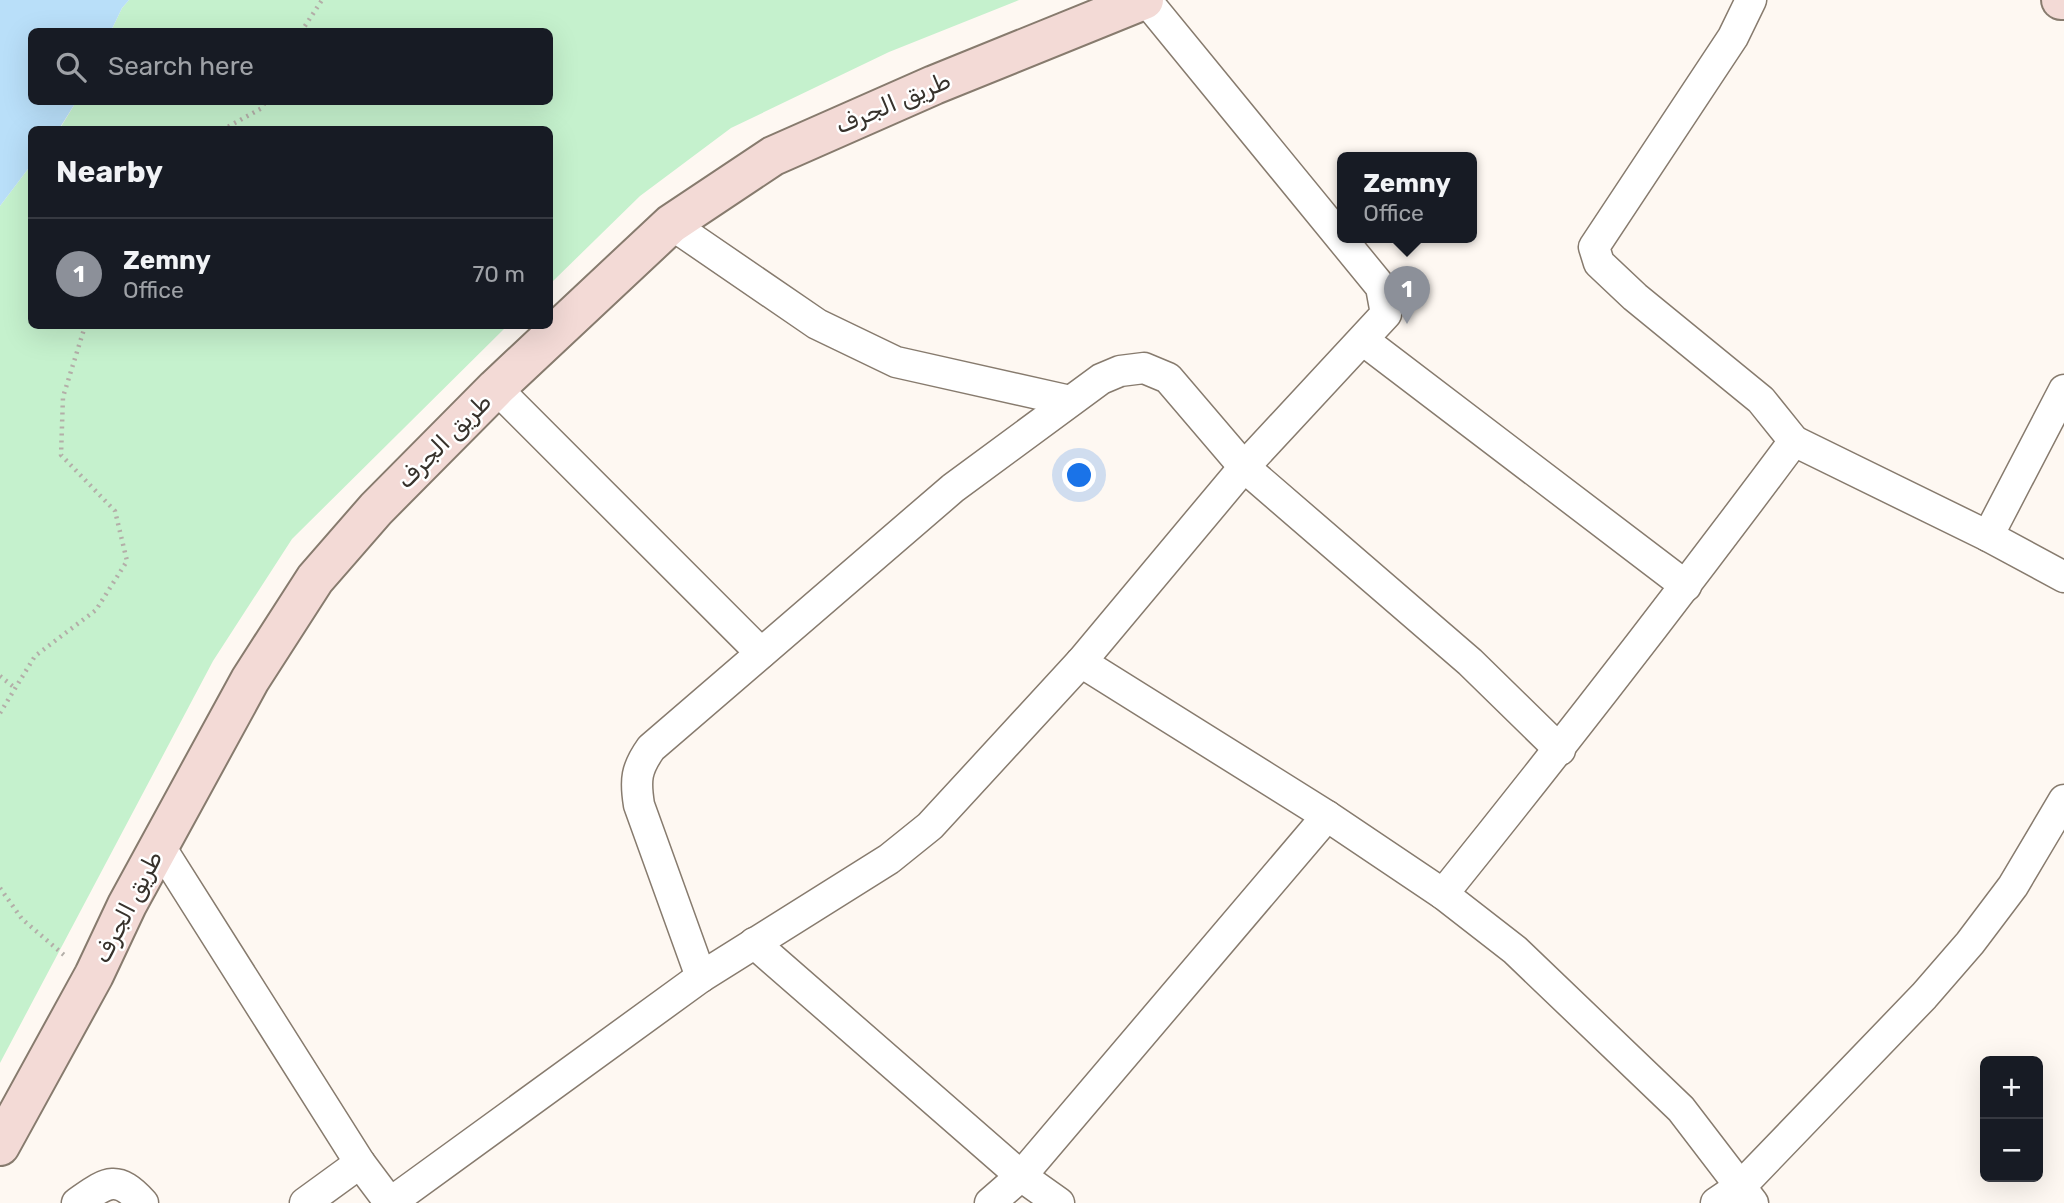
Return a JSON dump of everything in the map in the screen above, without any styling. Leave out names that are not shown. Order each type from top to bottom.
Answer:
[{"type":"main road","name":"طريق الجرف","points":[[0,1146],[94,975],[159,845],[250,680],[315,579],[376,509],[496,388],[671,224],[773,156],[922,90],[1145,0]]},
{"type":"street","points":[[1145,0],[1337,233]]},
{"type":"street","points":[[1751,0],[1733,37],[1595,242],[1599,263],[1635,297],[1761,400],[1794,441],[1988,536],[2064,577]]},
{"type":"street","points":[[671,224],[817,324],[896,362],[1070,401]]},
{"type":"street","points":[[159,845],[360,1163],[390,1203],[701,977],[889,859],[930,827],[1081,662],[1244,467],[1386,314],[1381,287],[1345,243]]},
{"type":"street","points":[[1363,340],[1686,586]]},
{"type":"street","points":[[701,977],[639,805],[635,784],[640,764],[651,748],[953,488],[1101,379],[1120,371],[1144,368],[1168,378],[1244,467],[1470,662],[1560,750]]},
{"type":"street","points":[[496,388],[761,653]]},
{"type":"street","points":[[1988,536],[2064,390]]},
{"type":"street","points":[[1443,894],[1560,750],[1794,441]]},
{"type":"street","points":[[1081,662],[1327,816],[1443,894],[1516,950],[1671,1100],[1747,1195]]},
{"type":"street","points":[[1716,1203],[1747,1195],[1970,943],[2013,886],[2064,800]]},
{"type":"street","points":[[990,1203],[1021,1177],[1327,816]]},
{"type":"street","points":[[754,943],[1021,1177],[1059,1203]]},
{"type":"street","points":[[305,1203],[360,1163]]},
{"type":"street","points":[[77,1203],[95,1191],[118,1184],[129,1188],[142,1203]]},
{"type":"path","points":[[304,28],[322,0]]},
{"type":"path","points":[[229,126],[264,105]]},
{"type":"path","points":[[0,713],[35,656],[96,610],[127,561],[115,511],[61,456],[63,397],[84,329]]},
{"type":"path","points":[[0,676],[15,688]]},
{"type":"path","points":[[0,888],[22,919],[70,960],[94,975]]},
{"type":"green space","points":[[129,0],[1019,0],[889,52],[731,128],[640,196],[553,281],[553,126],[61,126],[74,105],[553,105],[553,28],[112,28]]},
{"type":"green space","points":[[28,169],[28,329],[504,329],[292,539],[213,661],[0,1063],[0,206]]},
{"type":"water","points":[[0,0],[129,0],[112,28],[28,28],[28,105],[74,105],[61,126],[28,126],[28,169],[0,206]]},
{"type":"place","name":"Zemny","points":[[1407,324]]}]
